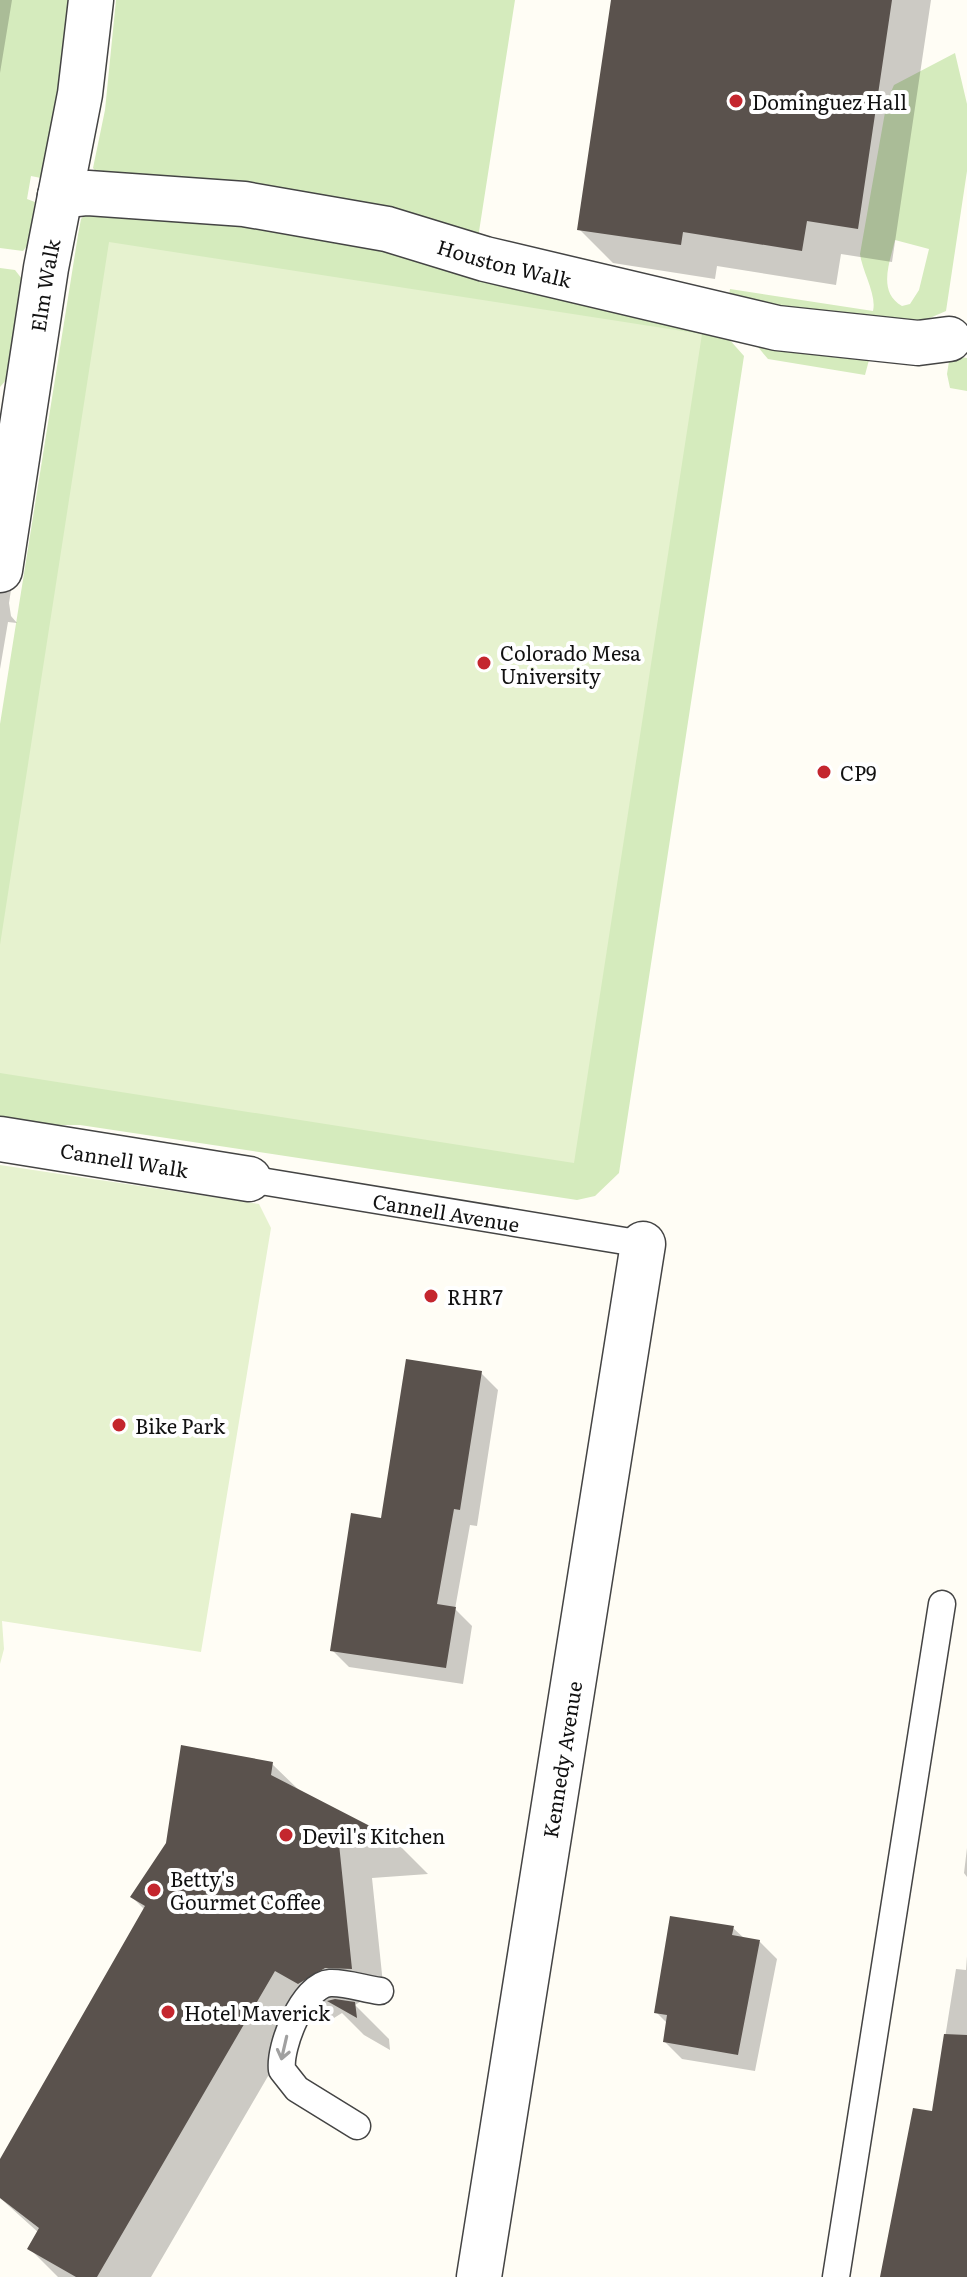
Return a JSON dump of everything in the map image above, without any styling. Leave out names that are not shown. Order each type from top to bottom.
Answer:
[{"type":"street","name":"Elm Walk","points":[[0,570],[60,196],[80,94],[91,0]]},
{"type":"street","name":"Houston Walk","points":[[60,196],[88,193],[244,204],[387,229],[485,259],[777,328],[905,342],[949,339]]},
{"type":"street","name":"Cannell Walk","points":[[0,1139],[249,1179]]},
{"type":"street","name":"Kennedy Avenue","points":[[479,2277],[643,1244]]},
{"type":"lane","name":"Cannell Avenue","points":[[249,1179],[643,1244]]},
{"type":"lane","points":[[836,2277],[942,1604]]},
{"type":"lane","points":[[357,2126],[297,2089],[282,2070],[283,2043],[310,1993],[320,1986],[330,1983],[380,1991]]},
{"type":"green space","points":[[0,0],[69,0],[60,92],[41,178],[31,176],[27,199],[35,202],[28,245],[23,251],[0,248]]},
{"type":"green space","points":[[116,0],[515,0],[478,238],[101,177],[93,168],[105,110]]},
{"type":"green space","points":[[955,53],[967,104],[967,171],[946,311],[916,324],[800,313],[729,297],[730,289],[873,311],[873,298],[860,254],[887,101],[894,85]],"holes":[[[895,240],[929,249],[919,290],[910,304],[902,306],[894,300],[887,285]]]},
{"type":"green space","points":[[89,210],[256,219],[712,320],[744,356],[619,1173],[595,1196],[577,1200],[80,1125],[0,1121],[0,724],[78,235],[81,219]]},
{"type":"green space","points":[[109,242],[702,334],[574,1163],[0,1073],[0,945]]},
{"type":"green space","points":[[0,268],[15,270],[22,279],[7,379],[0,387]]},
{"type":"green space","points":[[741,327],[873,345],[865,375],[768,359]]},
{"type":"green space","points":[[950,355],[967,358],[967,391],[950,388],[947,374]]},
{"type":"green space","name":"Bike Park","points":[[0,1165],[259,1204],[271,1228],[201,1652],[2,1621],[4,1649],[0,1664]]},
{"type":"building","name":"Dominguez Hall","points":[[611,0],[892,0],[858,229],[807,221],[802,251],[683,232],[681,245],[577,230]]},
{"type":"building","points":[[406,1359],[482,1371],[460,1510],[454,1509],[437,1604],[456,1607],[446,1668],[330,1651],[351,1513],[381,1518]]},
{"type":"building","name":"Hotel Maverick","points":[[181,1745],[273,1762],[271,1775],[397,1840],[339,1844],[352,1969],[325,1968],[298,1984],[275,1971],[97,2277],[76,2277],[27,2249],[39,2228],[0,2198],[0,2159],[145,1906],[130,1897],[166,1843]]},
{"type":"building","points":[[670,1916],[734,1926],[732,1935],[760,1940],[738,2055],[663,2042],[667,2015],[654,2013]]},
{"type":"building","points":[[327,2001],[355,2002],[357,2018]]},
{"type":"building","points":[[944,2034],[967,2035],[967,2277],[880,2277],[913,2108],[932,2111]]},
{"type":"place","name":"Dominguez Hall","points":[[736,101]]},
{"type":"place","name":"Colorado Mesa University","points":[[484,663]]},
{"type":"place","name":"CP9","points":[[824,772]]},
{"type":"place","name":"RHR7","points":[[431,1296]]},
{"type":"place","name":"Bike Park","points":[[119,1425]]},
{"type":"place","name":"Devil's Kitchen","points":[[286,1835]]},
{"type":"place","name":"Betty's Gourmet Coffee","points":[[154,1890]]},
{"type":"place","name":"Hotel Maverick","points":[[168,2012]]}]
